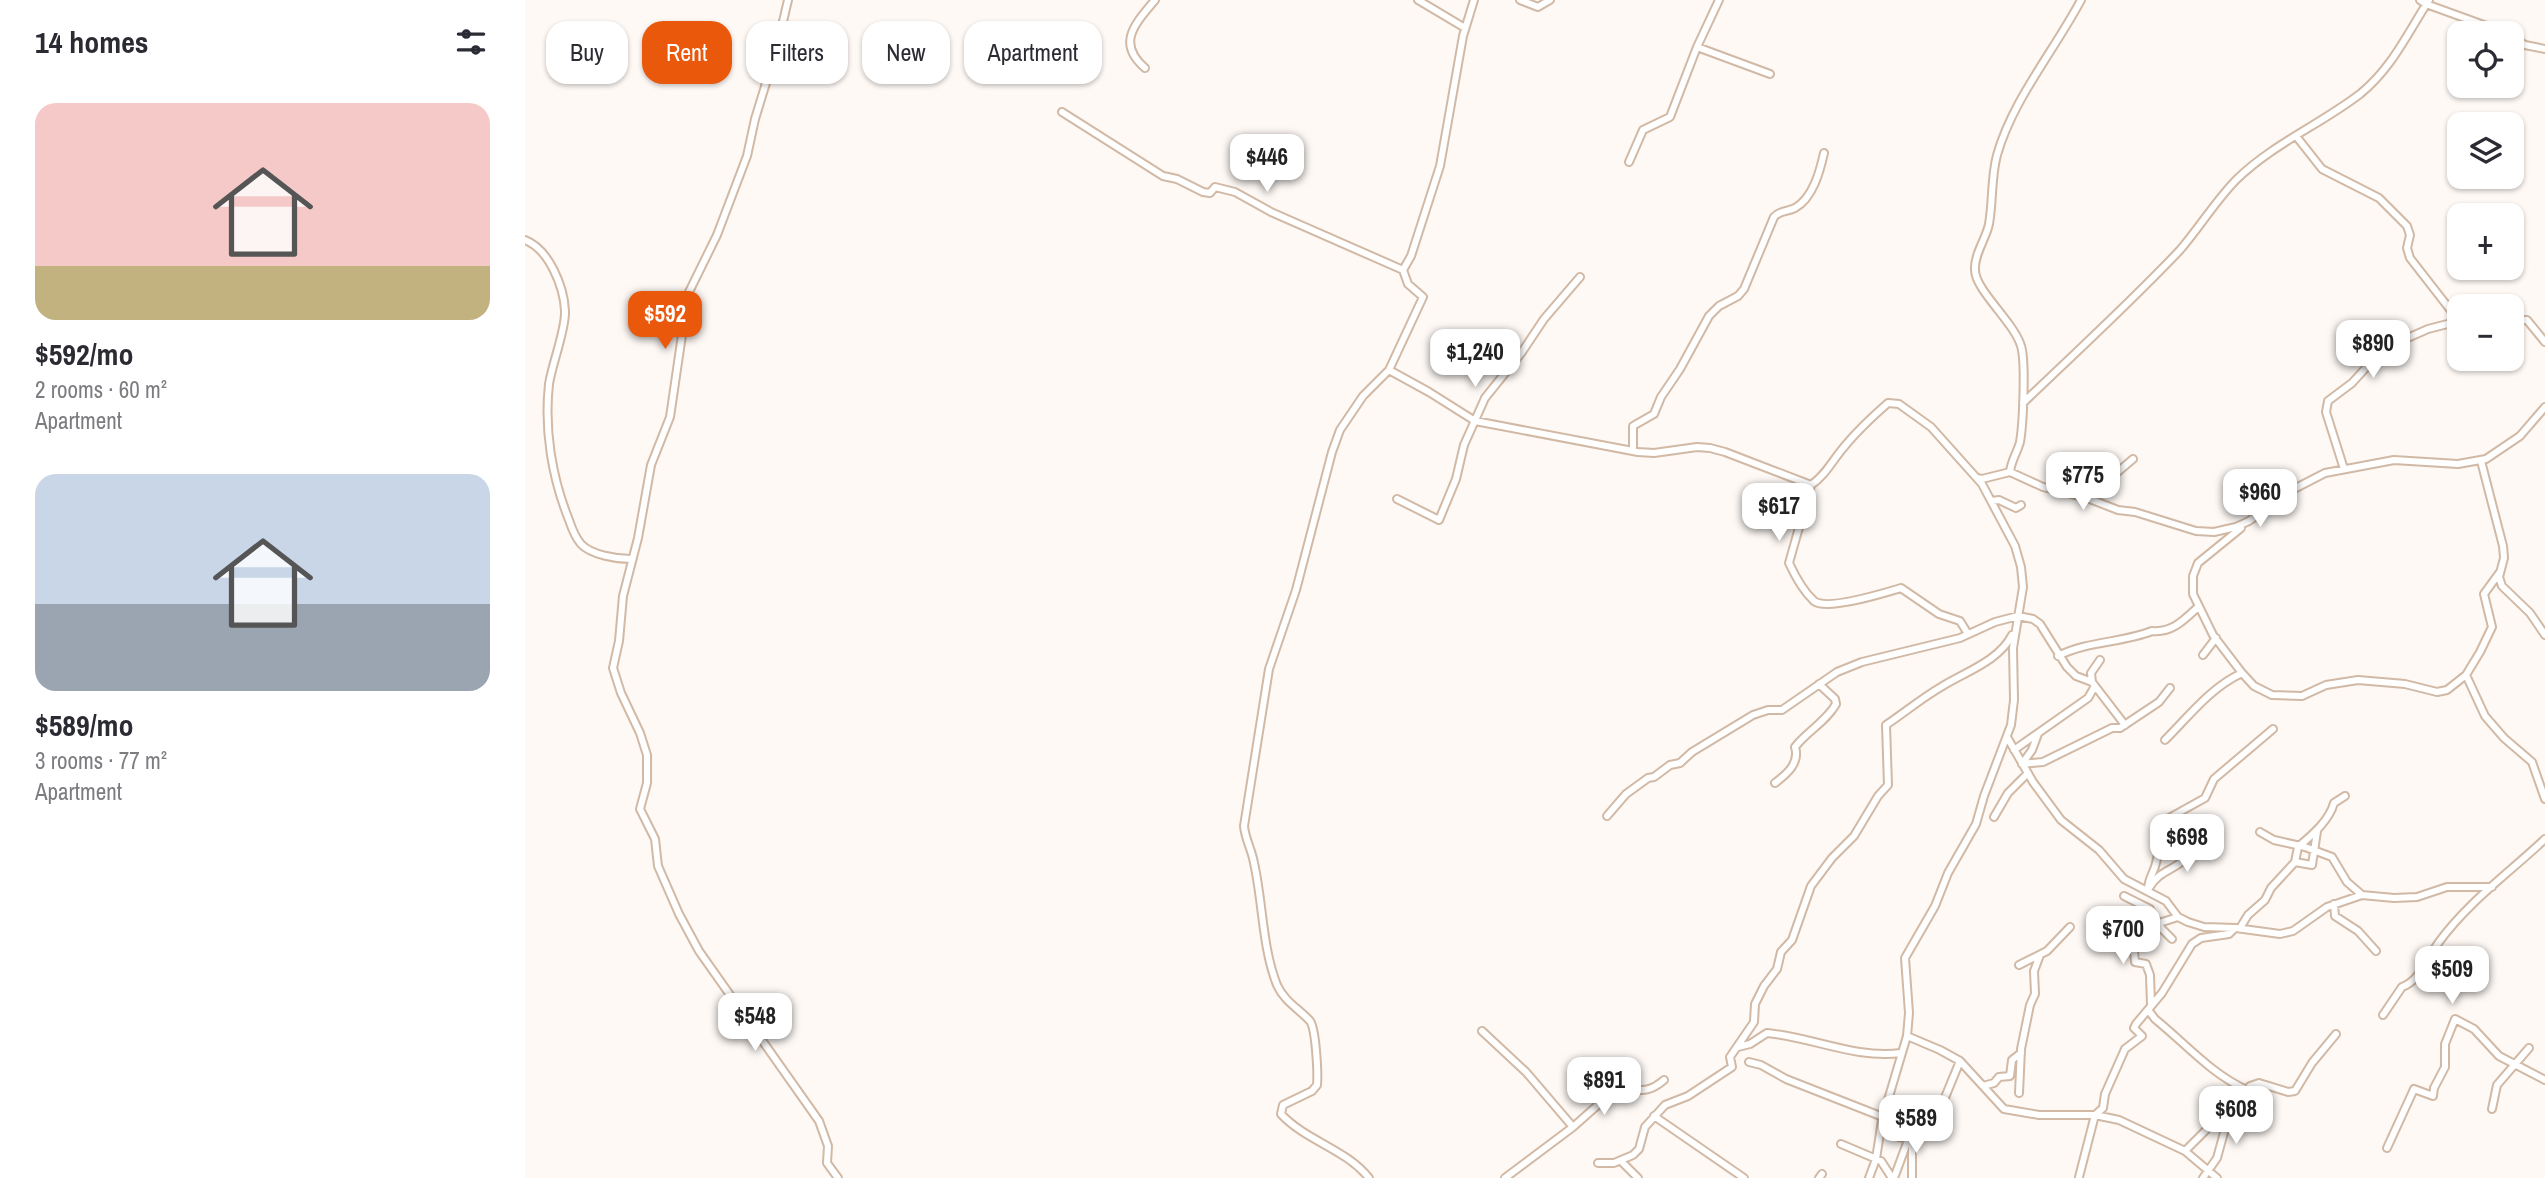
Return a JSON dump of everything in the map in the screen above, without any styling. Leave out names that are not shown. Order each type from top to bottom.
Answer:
[{"type":"street","points":[[787,0],[747,156],[717,234],[688,295],[670,417],[650,465],[638,538],[622,596],[619,641],[613,668],[621,693],[646,748],[648,773],[640,809],[655,838],[658,866],[679,914],[716,977],[753,1024],[780,1068],[819,1121],[828,1146],[827,1163],[838,1178]]},
{"type":"street","points":[[1145,68],[1136,60],[1129,40],[1140,17],[1155,0]]},
{"type":"street","points":[[1418,0],[1465,28]]},
{"type":"street","points":[[1402,270],[1411,256],[1440,166],[1465,28],[1474,0]]},
{"type":"street","points":[[1520,0],[1538,7],[1550,0]]},
{"type":"street","points":[[1629,162],[1643,130],[1670,117],[1697,47],[1719,0]]},
{"type":"street","points":[[2010,472],[2011,460],[2017,453],[2021,438],[2021,347],[2011,324],[1982,288],[1975,268],[1986,234],[1993,198],[1994,167],[2003,138],[2033,80],[2081,0]]},
{"type":"street","points":[[2023,403],[2142,290],[2195,233],[2239,178],[2360,93],[2383,71],[2401,49],[2425,1],[2476,21]]},
{"type":"street","points":[[2524,44],[2545,49]]},
{"type":"street","points":[[1697,47],[1770,74]]},
{"type":"street","points":[[1062,112],[1163,176],[1188,183],[1203,192],[1210,193],[1215,187],[1235,192],[1271,212],[1402,270],[1408,284],[1423,297],[1389,370],[1363,396],[1340,430],[1332,452],[1296,590],[1269,669],[1244,826],[1245,838],[1254,862],[1268,955],[1276,983],[1283,996],[1311,1023],[1315,1035],[1317,1085],[1312,1091],[1283,1105],[1281,1114],[1307,1135],[1353,1162],[1369,1178]]},
{"type":"street","points":[[2296,136],[2322,169],[2379,198],[2403,222],[2410,235],[2407,248],[2410,258],[2447,306]]},
{"type":"street","points":[[1633,451],[1633,426],[1654,414],[1661,397],[1681,369],[1709,316],[1744,289],[1774,217],[1779,212],[1792,209],[1808,197],[1824,153]]},
{"type":"street","points":[[525,240],[533,243],[548,262],[565,310],[552,367],[548,405],[549,444],[557,490],[575,535],[584,547],[615,558],[631,559]]},
{"type":"street","points":[[1397,499],[1439,520],[1456,479],[1464,445],[1485,398],[1522,352],[1544,318],[1580,277]]},
{"type":"street","points":[[2524,320],[2527,320],[2545,342]]},
{"type":"street","points":[[2344,468],[2326,411],[2328,401],[2352,383],[2372,360],[2395,345],[2428,328],[2447,324]]},
{"type":"street","points":[[1389,370],[1475,421],[1633,451],[1654,453],[1697,447],[1718,450],[1811,485]]},
{"type":"street","points":[[1869,1178],[1876,1159],[1882,1119],[1907,1036],[1909,1013],[1905,958],[1935,906],[1948,873],[1976,824],[2007,737],[2013,713],[2015,631],[2023,587],[2021,567],[2006,527],[1982,484],[1931,427],[1899,404],[1888,403],[1845,446],[1823,477],[1811,485],[1789,564],[1815,601],[1823,605],[1848,600],[1862,601],[1901,588],[1939,614],[1960,621],[1968,634]]},
{"type":"street","points":[[2481,461],[2504,558],[2500,572],[2484,594],[2492,627],[2466,675],[2442,692],[2405,684],[2358,680],[2326,685],[2294,697],[2267,694],[2254,686],[2216,638],[2198,607],[2192,583],[2198,563],[2249,521],[2306,482],[2344,468],[2394,460],[2458,464],[2481,461],[2521,436],[2545,407]]},
{"type":"street","points":[[2087,498],[2133,459]]},
{"type":"street","points":[[1975,477],[1982,479],[2010,472],[2043,486],[2196,531],[2214,532],[2249,521]]},
{"type":"street","points":[[1992,500],[1999,500],[2016,508],[2021,505]]},
{"type":"street","points":[[2500,572],[2504,589],[2530,613],[2545,635]]},
{"type":"street","points":[[2058,656],[2071,649],[2152,631],[2162,632],[2179,625],[2198,607]]},
{"type":"street","points":[[1607,816],[1626,794],[1648,778],[1654,777],[1670,765],[1680,763],[1692,752],[1753,715],[1768,710],[1781,710],[1837,672],[1862,662],[1968,634],[1995,622],[2018,616],[2033,619],[2040,624],[2058,656],[2076,676],[2094,684]]},
{"type":"street","points":[[1598,1163],[1621,1161],[1633,1155],[1639,1149],[1645,1127],[1671,1100],[1688,1096],[1732,1067],[1730,1057],[1754,1022],[1755,1004],[1777,969],[1781,952],[1792,940],[1811,886],[1832,858],[1854,836],[1878,796],[1888,785],[1886,725],[1938,688],[1989,660],[2007,646],[2015,631]]},
{"type":"street","points":[[2203,655],[2216,638]]},
{"type":"street","points":[[2099,660],[2091,673],[2094,684],[2125,725]]},
{"type":"street","points":[[2165,740],[2219,685],[2242,673]]},
{"type":"street","points":[[2466,675],[2485,716],[2504,738],[2532,762],[2545,799]]},
{"type":"street","points":[[1775,783],[1789,772],[1798,756],[1795,747],[1818,726],[1836,704],[1835,699],[1819,684]]},
{"type":"street","points":[[2014,750],[2088,698],[2094,684]]},
{"type":"street","points":[[2022,764],[2043,762],[2102,732],[2125,725],[2159,702],[2170,688]]},
{"type":"street","points":[[2148,890],[2148,881],[2156,865],[2157,848],[2169,818],[2205,798],[2214,779],[2273,729]]},
{"type":"street","points":[[2022,764],[2032,750],[2038,734]]},
{"type":"street","points":[[2007,737],[2022,764],[2061,820],[2099,850],[2124,879],[2166,901],[2178,917],[2204,927],[2238,928],[2280,934],[2293,931],[2334,905],[2362,895],[2417,897],[2447,887],[2492,887]]},
{"type":"street","points":[[1994,817],[2008,793],[2028,773]]},
{"type":"street","points":[[2079,1177],[2095,1115],[2103,1108],[2105,1094],[2125,1049],[2141,1036],[2134,1028],[2172,978],[2175,968],[2192,944],[2200,939],[2229,934],[2238,928],[2265,900],[2271,888],[2295,862],[2298,847],[2317,831],[2334,803],[2345,796]]},
{"type":"street","points":[[2295,862],[2312,865],[2317,831]]},
{"type":"street","points":[[2260,832],[2274,841],[2332,857],[2347,882],[2362,895]]},
{"type":"street","points":[[2383,1015],[2402,987],[2410,985],[2416,979],[2449,929],[2545,839]]},
{"type":"street","points":[[2148,890],[2156,876],[2189,855],[2196,841]]},
{"type":"street","points":[[2351,898],[2355,889]]},
{"type":"street","points":[[2124,896],[2150,909],[2172,939]]},
{"type":"street","points":[[2334,905],[2335,916],[2358,931],[2376,951]]},
{"type":"street","points":[[2159,923],[2178,917]]},
{"type":"street","points":[[2105,923],[2134,951],[2136,962],[2146,964],[2151,985],[2150,1008],[2155,1019],[2214,1071],[2246,1090]]},
{"type":"street","points":[[2019,965],[2040,955],[2070,927]]},
{"type":"street","points":[[2019,1093],[2021,1053],[2030,1005],[2035,994],[2034,971],[2040,955]]},
{"type":"street","points":[[2387,1148],[2414,1089],[2433,1096],[2434,1088],[2445,1067],[2445,1044],[2455,1019],[2474,1029],[2500,1056],[2545,1080]]},
{"type":"street","points":[[1482,1031],[1526,1072],[1573,1127]]},
{"type":"street","points":[[1738,1047],[1750,1044],[1767,1033],[1859,1053],[1884,1056],[1901,1054]]},
{"type":"street","points":[[2185,1151],[2239,1101],[2246,1090],[2259,1083],[2288,1092],[2295,1091],[2312,1063],[2336,1034]]},
{"type":"street","points":[[1907,1036],[1940,1049],[1960,1061],[2004,1109],[2039,1115],[2095,1115],[2119,1120],[2185,1151],[2206,1175],[2217,1178]]},
{"type":"street","points":[[2492,1109],[2497,1085],[2529,1048]]},
{"type":"street","points":[[1983,1086],[1994,1083],[1999,1077],[2010,1076],[2012,1060],[2021,1053]]},
{"type":"street","points":[[1939,1112],[1960,1061]]},
{"type":"street","points":[[1749,1062],[1882,1119],[1899,1137],[1912,1139],[1912,1178]]},
{"type":"street","points":[[1504,1178],[1573,1127],[1617,1088],[1645,1091],[1664,1080]]},
{"type":"street","points":[[2206,1175],[2217,1158],[2231,1107]]},
{"type":"street","points":[[1654,1116],[1744,1178]]},
{"type":"street","points":[[1893,1178],[1914,1124]]},
{"type":"street","points":[[1841,1144],[1881,1161],[1893,1178]]},
{"type":"street","points":[[1621,1161],[1638,1178]]}]
